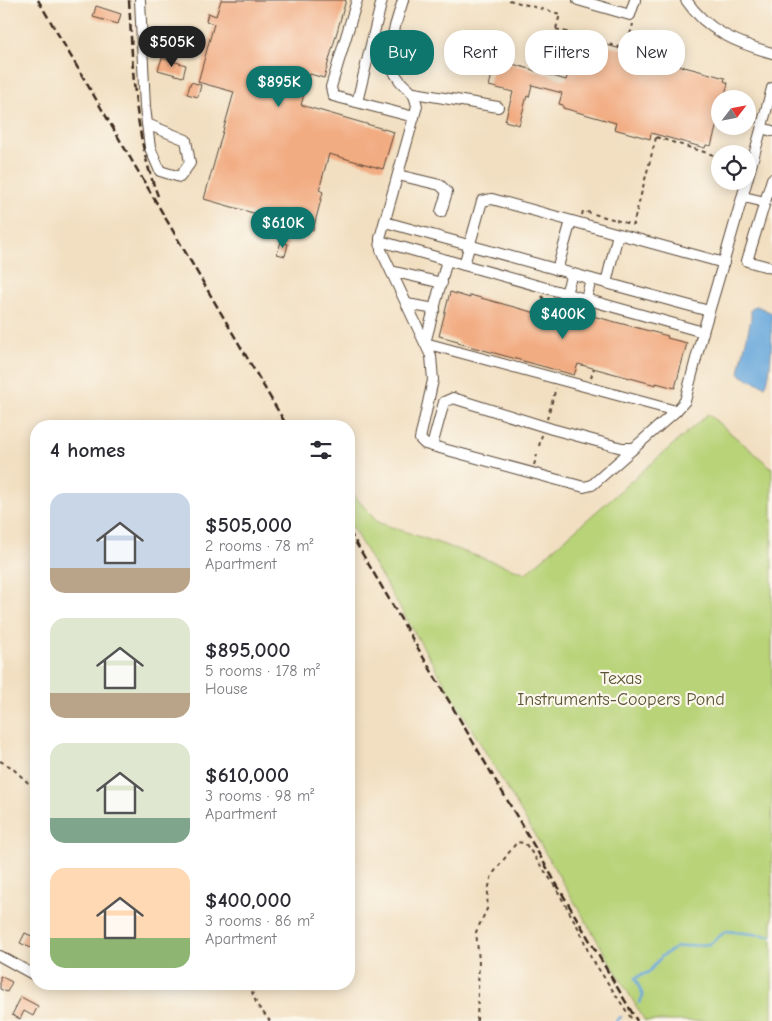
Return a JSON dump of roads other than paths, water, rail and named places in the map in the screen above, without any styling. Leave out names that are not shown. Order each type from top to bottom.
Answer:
[{"type":"street","points":[[140,0],[145,107],[147,124],[150,148],[160,171],[180,177],[190,163],[186,140],[147,124]]},
{"type":"street","points":[[357,0],[331,87],[333,96],[414,117]]},
{"type":"street","points":[[357,102],[382,0]]},
{"type":"street","points":[[403,0],[390,42],[390,56],[393,69],[400,81],[414,93],[498,107]]},
{"type":"street","points":[[578,0],[630,15],[635,0]]},
{"type":"street","points":[[686,0],[704,22],[721,34],[739,43],[772,52]]},
{"type":"street","points":[[414,93],[417,106],[380,241],[381,250],[430,356],[433,380],[420,439],[425,444],[584,488],[592,485],[685,401],[709,311],[767,129],[772,88]]},
{"type":"street","points":[[398,174],[440,185],[444,188],[447,192],[441,212]]},
{"type":"street","points":[[772,179],[747,261],[772,268]]},
{"type":"street","points":[[744,197],[765,202]]},
{"type":"street","points":[[464,265],[482,201],[492,199],[616,230],[724,263]]},
{"type":"street","points":[[557,270],[571,220]]},
{"type":"street","points":[[385,222],[709,311]]},
{"type":"street","points":[[606,283],[616,230]]},
{"type":"street","points":[[380,241],[563,296],[586,299],[703,332]]},
{"type":"street","points":[[425,343],[447,260]]},
{"type":"street","points":[[391,271],[442,283]]},
{"type":"street","points":[[563,296],[572,274]]},
{"type":"street","points":[[586,299],[591,279]]},
{"type":"street","points":[[407,304],[434,309]]},
{"type":"street","points":[[425,343],[676,411]]},
{"type":"street","points":[[432,446],[444,402],[453,398],[622,448],[634,448]]},
{"type":"street","points":[[0,956],[30,973]]},
{"type":"water","points":[[757,306],[772,313],[770,363],[765,386],[742,376],[739,372],[751,319],[751,310]]},
{"type":"waterway","points":[[639,1003],[643,996],[635,978],[649,972],[662,956],[677,947],[710,944],[726,931],[772,936]]},
{"type":"waterway","points":[[616,1021],[621,1017]]},
{"type":"railway","points":[[38,0],[283,420]]},
{"type":"railway","points":[[129,0],[133,74],[139,124],[143,148],[158,196]]},
{"type":"railway","points":[[355,541],[637,1021]]},
{"type":"park label","name":"Texas Instruments-Coopers Pond","points":[[621,688]]}]
